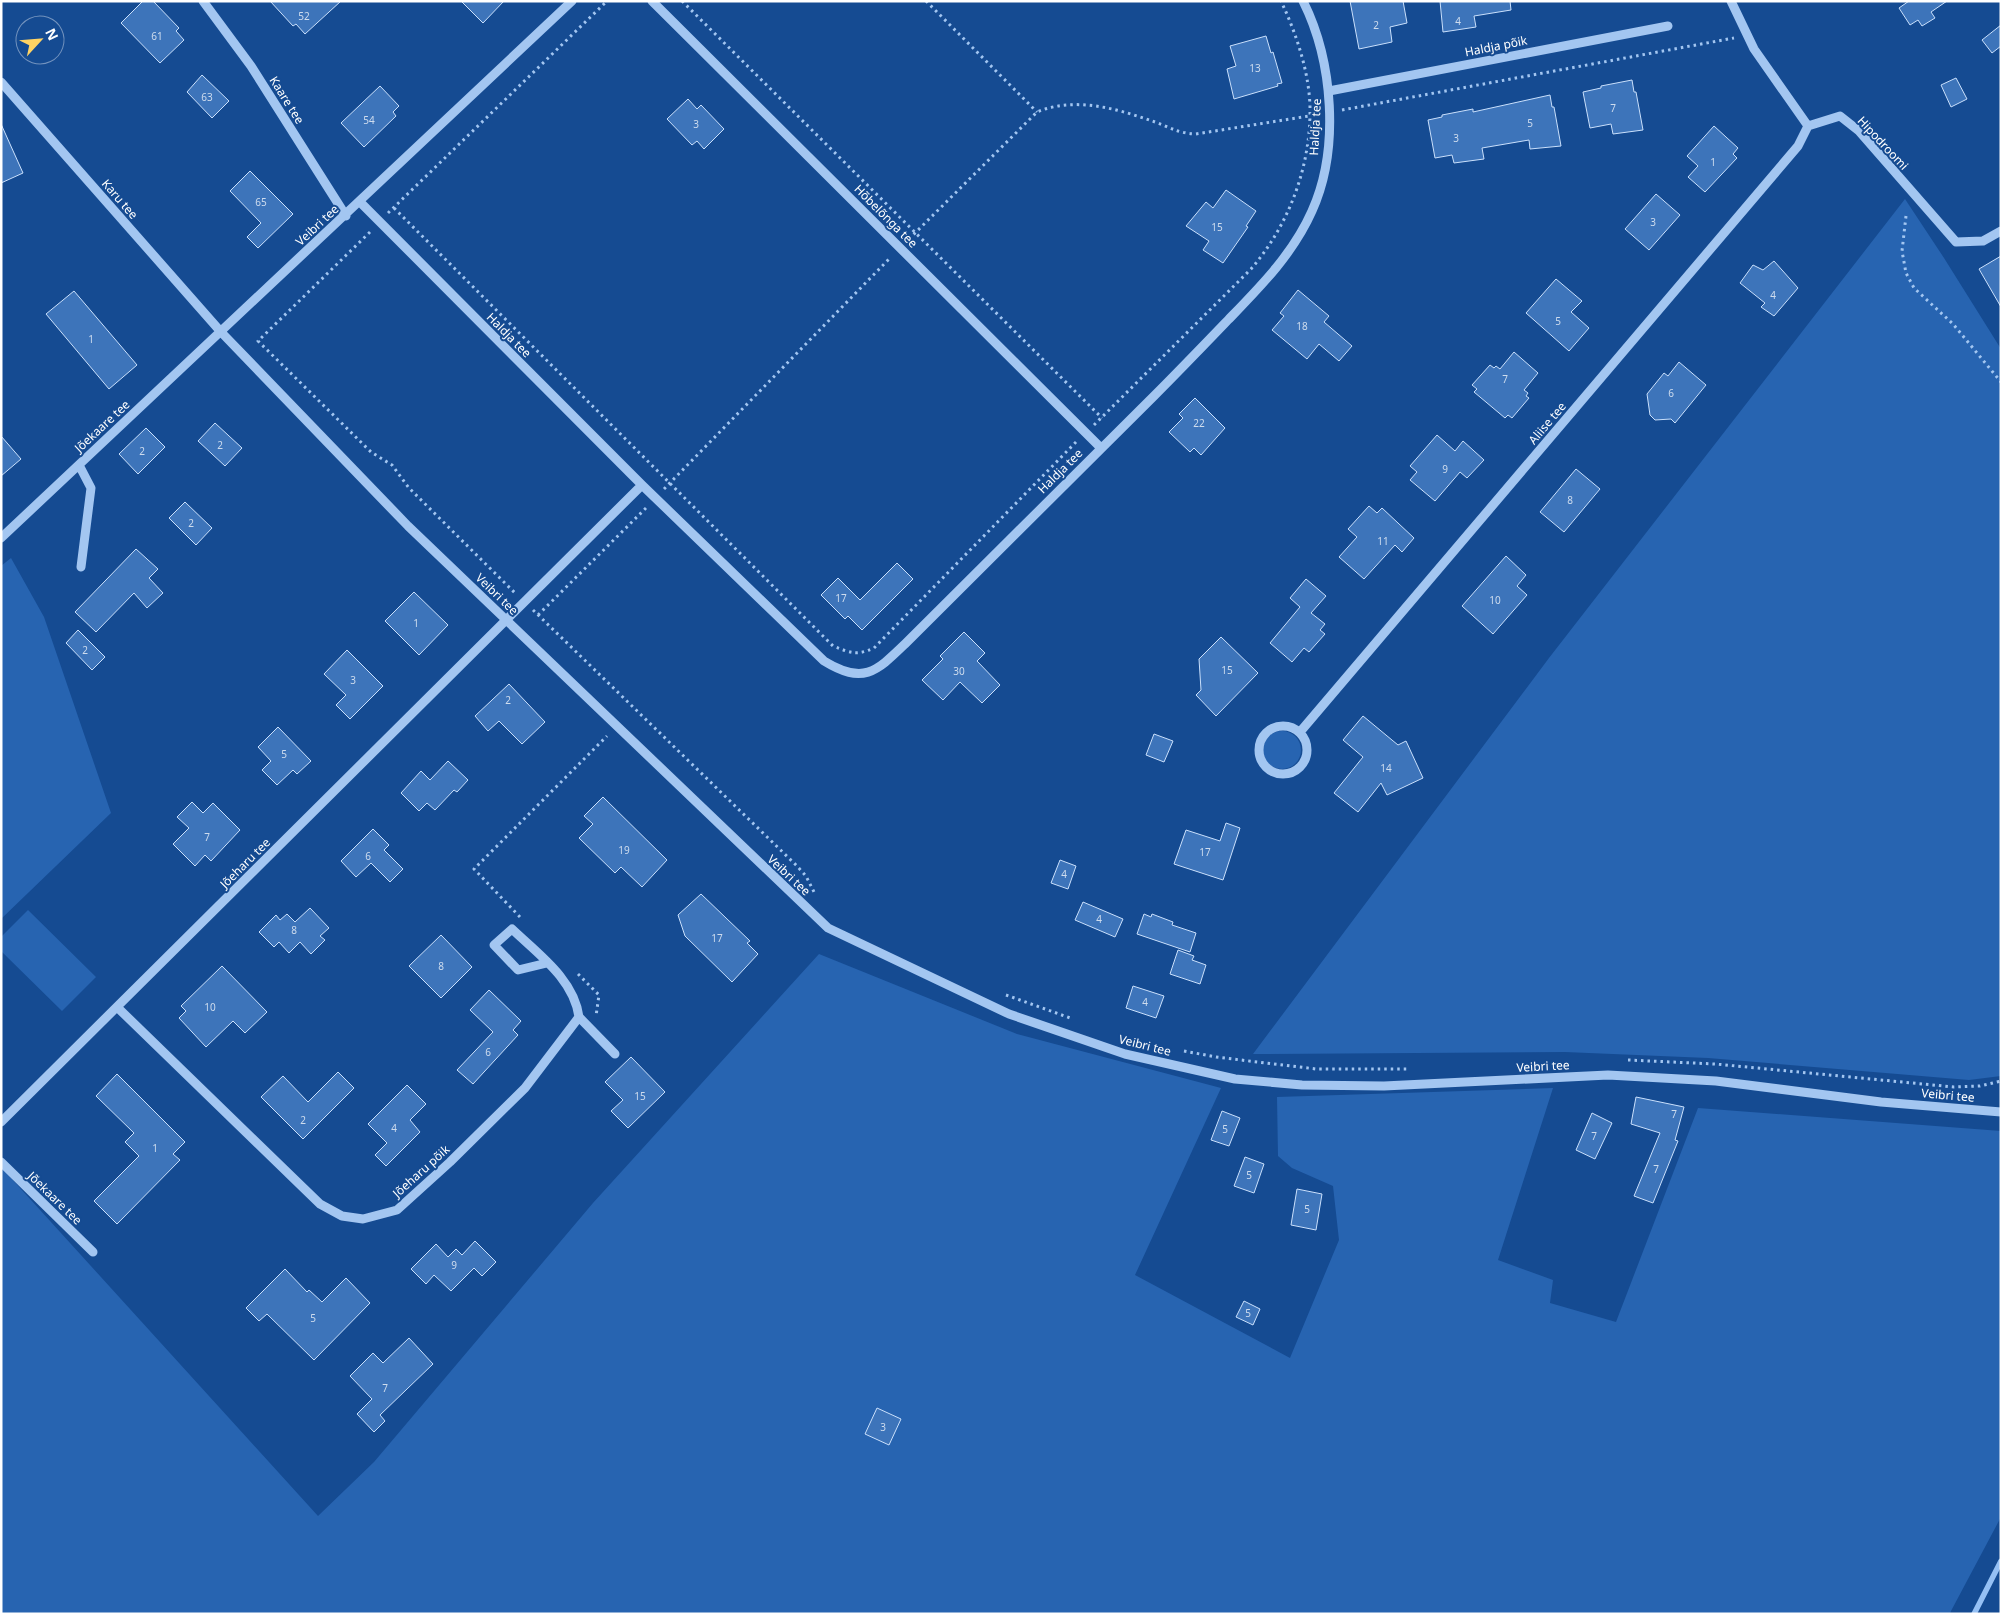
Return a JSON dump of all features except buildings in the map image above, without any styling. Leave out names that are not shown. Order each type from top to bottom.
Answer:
[{"type":"street","name":"Kaare tee","points":[[203,1],[251,66],[346,216]]},
{"type":"street","name":"Veibri tee","points":[[572,1],[221,332],[408,526],[828,928],[1009,1014],[1125,1054],[1234,1079],[1302,1085],[1402,1085],[1608,1075],[1716,1082],[1881,1102],[2001,1112]]},
{"type":"street","name":"Hõbelõnga tee","points":[[652,1],[1102,448]]},
{"type":"street","name":"Haldja tee","points":[[360,202],[656,498],[824,661],[846,672],[868,672],[881,667],[893,656],[1102,448],[1273,274],[1301,233],[1313,210],[1324,173],[1329,143],[1329,91],[1317,40],[1303,1]]},
{"type":"street","points":[[1731,1],[1754,49],[1808,126]]},
{"type":"street","name":"Haldja põik","points":[[1329,91],[1668,26]]},
{"type":"street","name":"Karu tee","points":[[3,86],[221,332]]},
{"type":"street","name":"Hipodroomi","points":[[1808,126],[1840,116],[1859,131],[1956,242],[1983,241],[2001,231]]},
{"type":"street","name":"Aliise tee","points":[[1300,732],[1798,146],[1808,126]]},
{"type":"street","name":"Jõekaare tee","points":[[1,538],[221,332]]},
{"type":"street","points":[[79,465],[92,488],[81,567]]},
{"type":"street","points":[[506,620],[642,484]]},
{"type":"street","name":"Jõeharu tee","points":[[1,1122],[118,1008],[506,620]]},
{"type":"street","points":[[1286,726],[1300,732],[1308,748],[1307,756],[1298,770],[1282,775],[1267,769],[1259,755],[1258,747],[1265,733],[1271,728],[1286,726]]},
{"type":"street","points":[[547,962],[518,970],[494,945],[512,929],[547,962],[568,985],[578,1005],[579,1017],[615,1054]]},
{"type":"street","name":"Jõeharu põik","points":[[118,1008],[320,1204],[342,1216],[363,1219],[397,1210],[450,1162],[525,1088],[579,1017]]},
{"type":"street","name":"Jõekaare tee","points":[[1,1162],[92,1252]]},
{"type":"path","points":[[606,1],[258,341],[371,452],[392,465],[409,488],[796,865],[806,876],[816,898]]},
{"type":"path","points":[[682,1],[1102,418]]},
{"type":"path","points":[[926,1],[1037,112]]},
{"type":"path","points":[[394,208],[833,646],[856,655],[874,648],[881,642],[1086,432],[1267,251],[1280,229],[1294,197],[1304,163],[1309,116],[1308,88],[1295,32],[1281,1]]},
{"type":"path","points":[[1329,112],[1735,38]]},
{"type":"path","points":[[538,615],[1037,112],[1056,106],[1094,106],[1125,111],[1163,125],[1180,134],[1196,134],[1309,116]]},
{"type":"path","points":[[1906,216],[1902,251],[1906,273],[1914,288],[1953,324],[2001,382]]},
{"type":"path","points":[[526,923],[474,869],[607,736]]},
{"type":"path","points":[[573,969],[599,995],[594,1032]]},
{"type":"path","points":[[1001,993],[1082,1022]]},
{"type":"path","points":[[1182,1051],[1316,1069],[1410,1069]]},
{"type":"path","points":[[1626,1060],[1715,1064],[1954,1087],[1980,1086],[2001,1082]]},
{"type":"shaded area","points":[[1905,199],[2001,349],[2001,1076],[1969,1080],[1708,1058],[1565,1052],[1253,1054],[1549,658]]},
{"type":"shaded area","points":[[11,558],[44,617],[111,813],[1,919],[1,566]]},
{"type":"shaded area","points":[[1282,731],[1296,736],[1301,750],[1296,764],[1282,769],[1268,764],[1263,750],[1268,736]]},
{"type":"shaded area","points":[[28,910],[96,977],[62,1011],[1,951],[1,937]]},
{"type":"shaded area","points":[[819,954],[1017,1034],[1221,1088],[1135,1275],[1290,1358],[1339,1240],[1333,1186],[1292,1168],[1278,1156],[1277,1097],[1553,1088],[1498,1260],[1553,1280],[1550,1303],[1616,1322],[1698,1108],[2001,1131],[2001,1517],[1950,1614],[1,1614],[1,1167],[318,1516],[374,1462],[593,1203]]},
{"type":"waterway","points":[[1974,1614],[2001,1561]]}]
